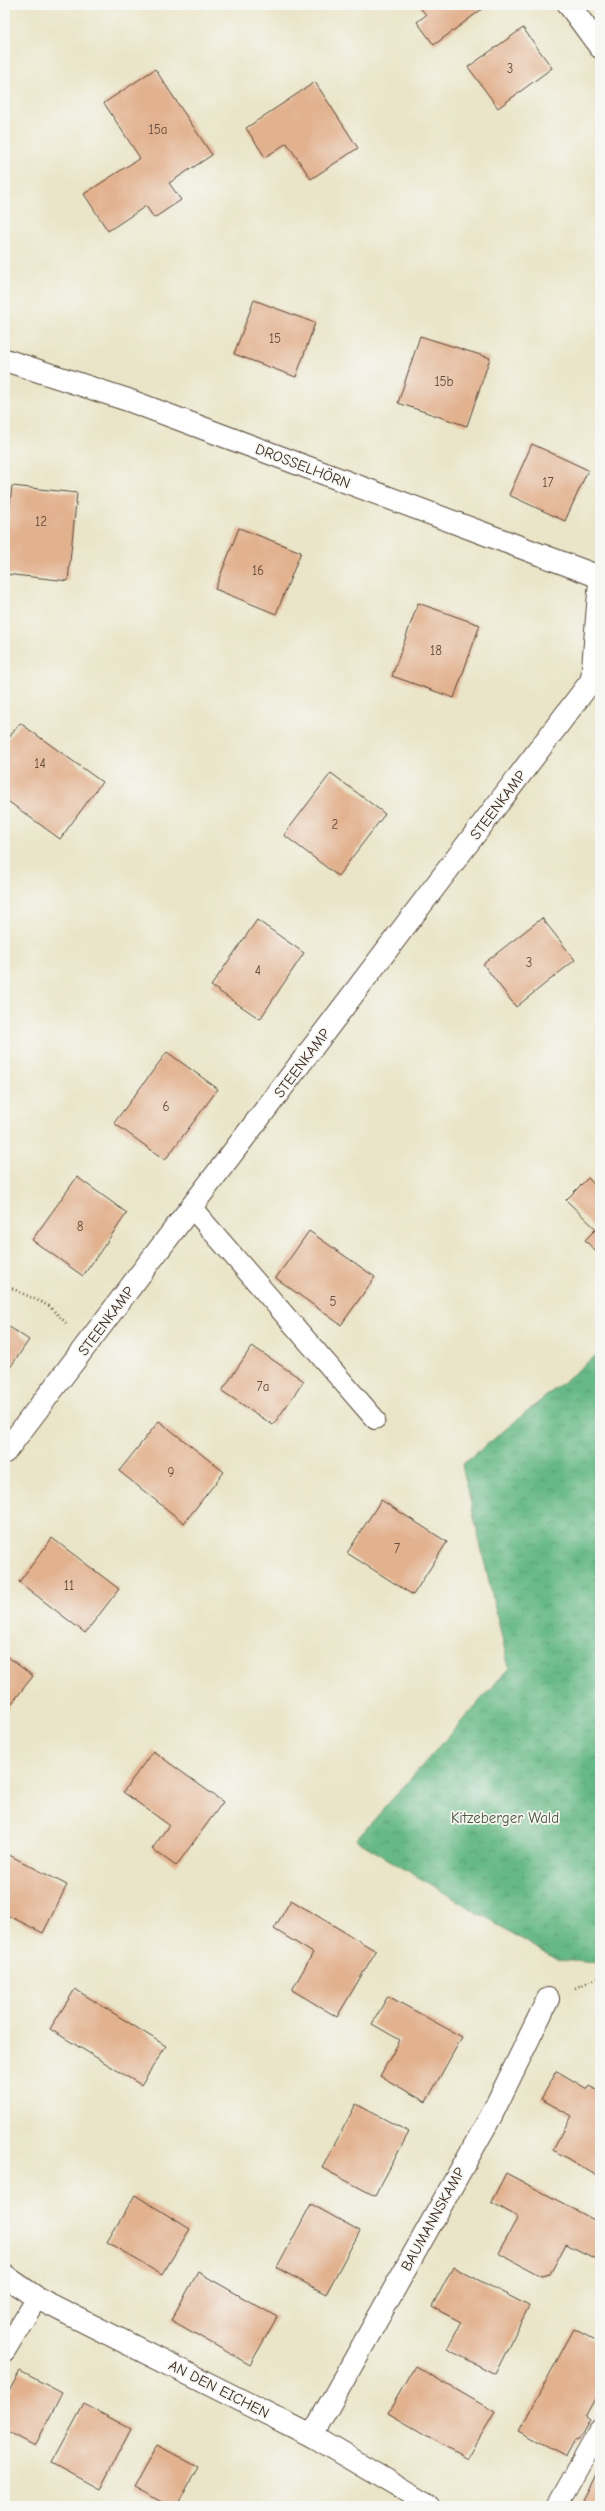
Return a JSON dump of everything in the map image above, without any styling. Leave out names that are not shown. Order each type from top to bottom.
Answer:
[{"type":"street","points":[[569,5],[600,47]]},
{"type":"street","name":"DROSSELHÖRN","points":[[5,360],[128,400],[600,577]]},
{"type":"street","points":[[596,678],[600,581]]},
{"type":"street","name":"STEENKAMP","points":[[5,1452],[89,1344],[596,678]]},
{"type":"street","name":"BAUMANNSKAMP","points":[[312,2436],[491,2116],[548,2000]]},
{"type":"street","name":"AN DEN EICHEN","points":[[5,2276],[37,2298],[312,2436],[431,2506]]},
{"type":"lane","points":[[192,1208],[374,1419]]},
{"type":"lane","points":[[5,2351],[37,2298]]},
{"type":"lane","points":[[557,2506],[600,2429]]},
{"type":"path","points":[[5,1285],[48,1306],[89,1344]]},
{"type":"green space","name":"Kitzeberger Wald","points":[[600,1352],[600,1963],[557,1960],[356,1840],[509,1668],[462,1465]]},
{"type":"building","points":[[418,5],[486,6],[434,45],[417,22],[426,15]]},
{"type":"building","points":[[523,28],[552,68],[498,108],[468,67]]},
{"type":"building","points":[[155,69],[212,155],[169,183],[181,200],[154,218],[146,206],[108,231],[84,194],[140,158],[104,103]]},
{"type":"building","points":[[315,82],[358,148],[311,179],[287,143],[265,157],[246,128]]},
{"type":"building","points":[[254,300],[315,323],[296,377],[234,354]]},
{"type":"building","points":[[420,336],[490,358],[467,426],[398,403]]},
{"type":"building","points":[[532,444],[588,470],[565,521],[509,495]]},
{"type":"building","points":[[12,486],[77,493],[68,581],[5,574],[5,550]]},
{"type":"building","points":[[239,528],[301,552],[276,614],[215,589]]},
{"type":"building","points":[[418,603],[480,625],[454,698],[392,676]]},
{"type":"building","points":[[20,723],[102,782],[60,839],[5,799],[5,743]]},
{"type":"building","points":[[331,773],[385,814],[338,876],[284,835]]},
{"type":"building","points":[[542,918],[575,960],[516,1007],[483,964]]},
{"type":"building","points":[[257,920],[304,953],[260,1019],[211,986]]},
{"type":"building","points":[[167,1052],[218,1089],[165,1160],[114,1123]]},
{"type":"building","points":[[77,1177],[127,1213],[83,1276],[32,1240]]},
{"type":"building","points":[[588,1178],[600,1190],[600,1251],[597,1253],[585,1240],[596,1229],[566,1200]]},
{"type":"building","points":[[309,1231],[375,1277],[341,1325],[276,1278]]},
{"type":"building","points":[[5,1324],[29,1340],[5,1375]]},
{"type":"building","points":[[252,1346],[304,1381],[273,1425],[222,1391]]},
{"type":"building","points":[[159,1421],[224,1472],[184,1523],[119,1471]]},
{"type":"building","points":[[381,1500],[447,1542],[413,1595],[347,1553]]},
{"type":"building","points":[[52,1538],[119,1589],[85,1633],[19,1582]]},
{"type":"building","points":[[5,1655],[33,1676],[5,1712]]},
{"type":"building","points":[[153,1751],[223,1802],[176,1866],[152,1849],[169,1825],[123,1792]]},
{"type":"building","points":[[9,1855],[67,1885],[43,1933],[5,1914],[5,1862]]},
{"type":"building","points":[[291,1900],[376,1951],[337,2017],[292,1990],[313,1953],[274,1929]]},
{"type":"building","points":[[75,1989],[166,2046],[141,2085],[50,2029]]},
{"type":"building","points":[[388,1996],[462,2037],[426,2102],[380,2076],[400,2040],[372,2024]]},
{"type":"building","points":[[557,2071],[587,2089],[589,2086],[600,2092],[599,2177],[553,2150],[572,2116],[541,2099]]},
{"type":"building","points":[[356,2104],[409,2132],[375,2196],[322,2168]]},
{"type":"building","points":[[506,2173],[600,2223],[600,2251],[596,2259],[566,2244],[550,2274],[541,2276],[498,2253],[518,2217],[491,2202]]},
{"type":"building","points":[[135,2195],[190,2229],[162,2275],[107,2242]]},
{"type":"building","points":[[311,2204],[360,2231],[326,2294],[277,2268]]},
{"type":"building","points":[[453,2267],[529,2306],[495,2374],[447,2349],[461,2322],[432,2307]]},
{"type":"building","points":[[198,2272],[277,2317],[250,2365],[171,2320]]},
{"type":"building","points":[[574,2329],[600,2343],[600,2391],[586,2417],[590,2420],[578,2441],[575,2440],[566,2456],[519,2431]]},
{"type":"building","points":[[415,2366],[495,2412],[467,2459],[388,2413]]},
{"type":"building","points":[[20,2371],[62,2393],[35,2446],[5,2430],[5,2399]]},
{"type":"building","points":[[84,2404],[131,2429],[100,2489],[52,2463]]},
{"type":"building","points":[[157,2445],[198,2467],[177,2506],[169,2506],[134,2487]]},
{"type":"building","points":[[600,2467],[600,2506],[595,2506],[583,2500]]}]
